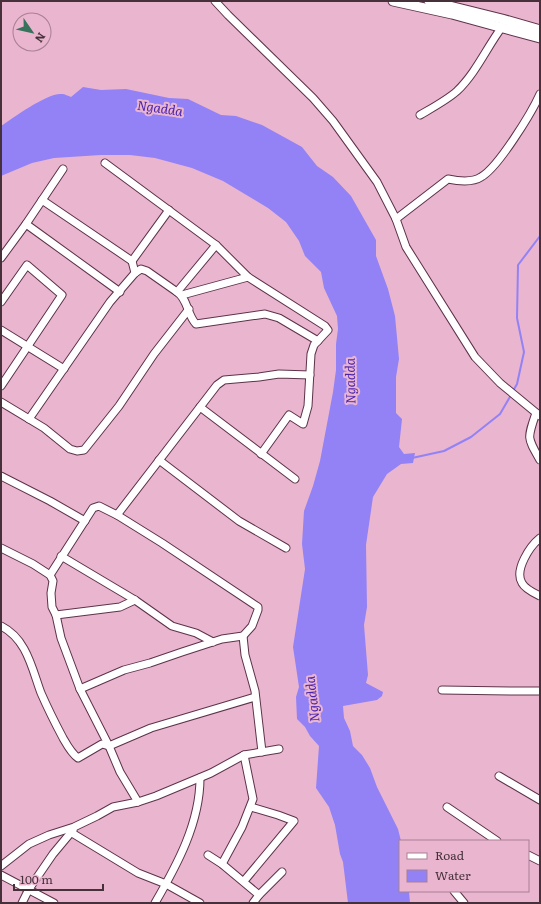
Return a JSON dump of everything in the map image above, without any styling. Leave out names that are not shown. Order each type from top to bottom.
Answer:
[{"type":"main road","points":[[393,1],[447,12],[540,38]]},
{"type":"main road","points":[[429,1],[540,30]]},
{"type":"street","points":[[215,1],[313,98],[333,121],[377,182],[396,219],[406,247],[475,356],[500,383],[538,415],[530,430],[528,439],[540,460]]},
{"type":"street","points":[[420,115],[456,92],[470,76],[502,27]]},
{"type":"street","points":[[396,219],[448,179],[458,181],[472,180],[482,177],[494,166],[513,139],[540,94]]},
{"type":"street","points":[[105,163],[216,245],[248,277],[325,326],[328,330],[314,345],[311,354],[308,406],[303,424],[289,415],[261,454]]},
{"type":"street","points":[[1,258],[63,169]]},
{"type":"street","points":[[42,200],[132,261],[135,273]]},
{"type":"street","points":[[132,261],[169,210]]},
{"type":"street","points":[[26,224],[120,292]]},
{"type":"street","points":[[180,294],[216,245]]},
{"type":"street","points":[[1,302],[27,265],[62,295],[1,386]]},
{"type":"street","points":[[29,420],[110,302],[135,273],[141,269],[147,271],[180,294],[196,324],[265,314],[273,316],[318,341]]},
{"type":"street","points":[[180,294],[248,277]]},
{"type":"street","points":[[1,402],[44,428],[70,449],[77,451],[84,450],[119,406],[154,354],[189,309]]},
{"type":"street","points":[[1,330],[64,369]]},
{"type":"street","points":[[117,515],[217,384],[224,380],[279,374],[310,375]]},
{"type":"street","points":[[200,407],[295,479]]},
{"type":"street","points":[[159,460],[240,522],[286,548]]},
{"type":"street","points":[[1,476],[85,521]]},
{"type":"street","points":[[50,575],[85,521],[96,506],[99,506],[117,515],[162,543],[258,607],[252,626],[243,636],[213,642],[150,664],[124,670],[80,689]]},
{"type":"street","points":[[540,538],[523,560],[520,572],[520,581],[523,586],[540,596]]},
{"type":"street","points":[[1,548],[50,575],[52,581],[52,607],[56,614],[61,638],[80,689],[109,746],[120,772],[138,802]]},
{"type":"street","points":[[61,556],[135,600],[172,626],[196,634],[213,642]]},
{"type":"street","points":[[56,614],[120,607],[135,600]]},
{"type":"street","points":[[1,626],[10,631],[24,648],[53,720],[75,756],[78,758],[102,744],[109,746],[151,728],[255,697]]},
{"type":"street","points":[[243,636],[245,655],[255,691],[262,752]]},
{"type":"street","points":[[442,690],[540,691]]},
{"type":"street","points":[[1,866],[29,844],[49,835],[73,830],[114,806],[138,802],[200,778],[244,755],[279,749]]},
{"type":"street","points":[[222,864],[234,843],[253,799],[244,755]]},
{"type":"street","points":[[499,776],[540,800]]},
{"type":"street","points":[[155,903],[184,848],[198,801],[200,778]]},
{"type":"street","points":[[447,806],[496,840]]},
{"type":"street","points":[[244,881],[294,821],[278,814],[250,807]]},
{"type":"street","points":[[73,830],[130,868],[166,884],[200,903]]},
{"type":"street","points":[[22,903],[29,889],[53,854],[73,830]]},
{"type":"street","points":[[208,855],[244,881],[259,895]]},
{"type":"street","points":[[529,855],[540,860]]},
{"type":"street","points":[[253,903],[282,872]]},
{"type":"street","points":[[1,875],[54,903]]},
{"type":"street","points":[[455,892],[464,903]]},
{"type":"water","name":"Ngadda","points":[[83,87],[101,90],[126,89],[169,98],[188,99],[221,115],[236,116],[262,125],[302,147],[317,166],[333,177],[351,196],[376,240],[376,256],[388,289],[395,316],[399,359],[396,377],[396,413],[402,419],[399,447],[404,454],[415,453],[413,463],[401,464],[387,474],[373,497],[366,545],[367,607],[364,625],[368,675],[366,683],[383,692],[382,696],[377,700],[343,706],[344,718],[350,731],[353,746],[362,755],[370,768],[377,787],[398,829],[401,840],[399,840],[399,892],[409,892],[410,903],[348,903],[343,862],[340,854],[335,825],[329,807],[316,788],[319,746],[297,719],[296,697],[299,687],[293,647],[305,569],[302,544],[304,511],[320,461],[336,370],[336,344],[338,329],[337,316],[324,288],[321,272],[305,256],[299,241],[286,222],[268,208],[223,181],[192,168],[155,158],[130,155],[101,155],[54,158],[32,163],[1,176],[1,126],[31,106],[48,97],[56,94],[62,94],[71,97]]},
{"type":"waterway","points":[[513,391],[517,384],[524,352],[517,318],[518,265],[540,236]]},
{"type":"waterway","points":[[412,458],[444,451],[471,437],[500,414],[511,395]]}]
